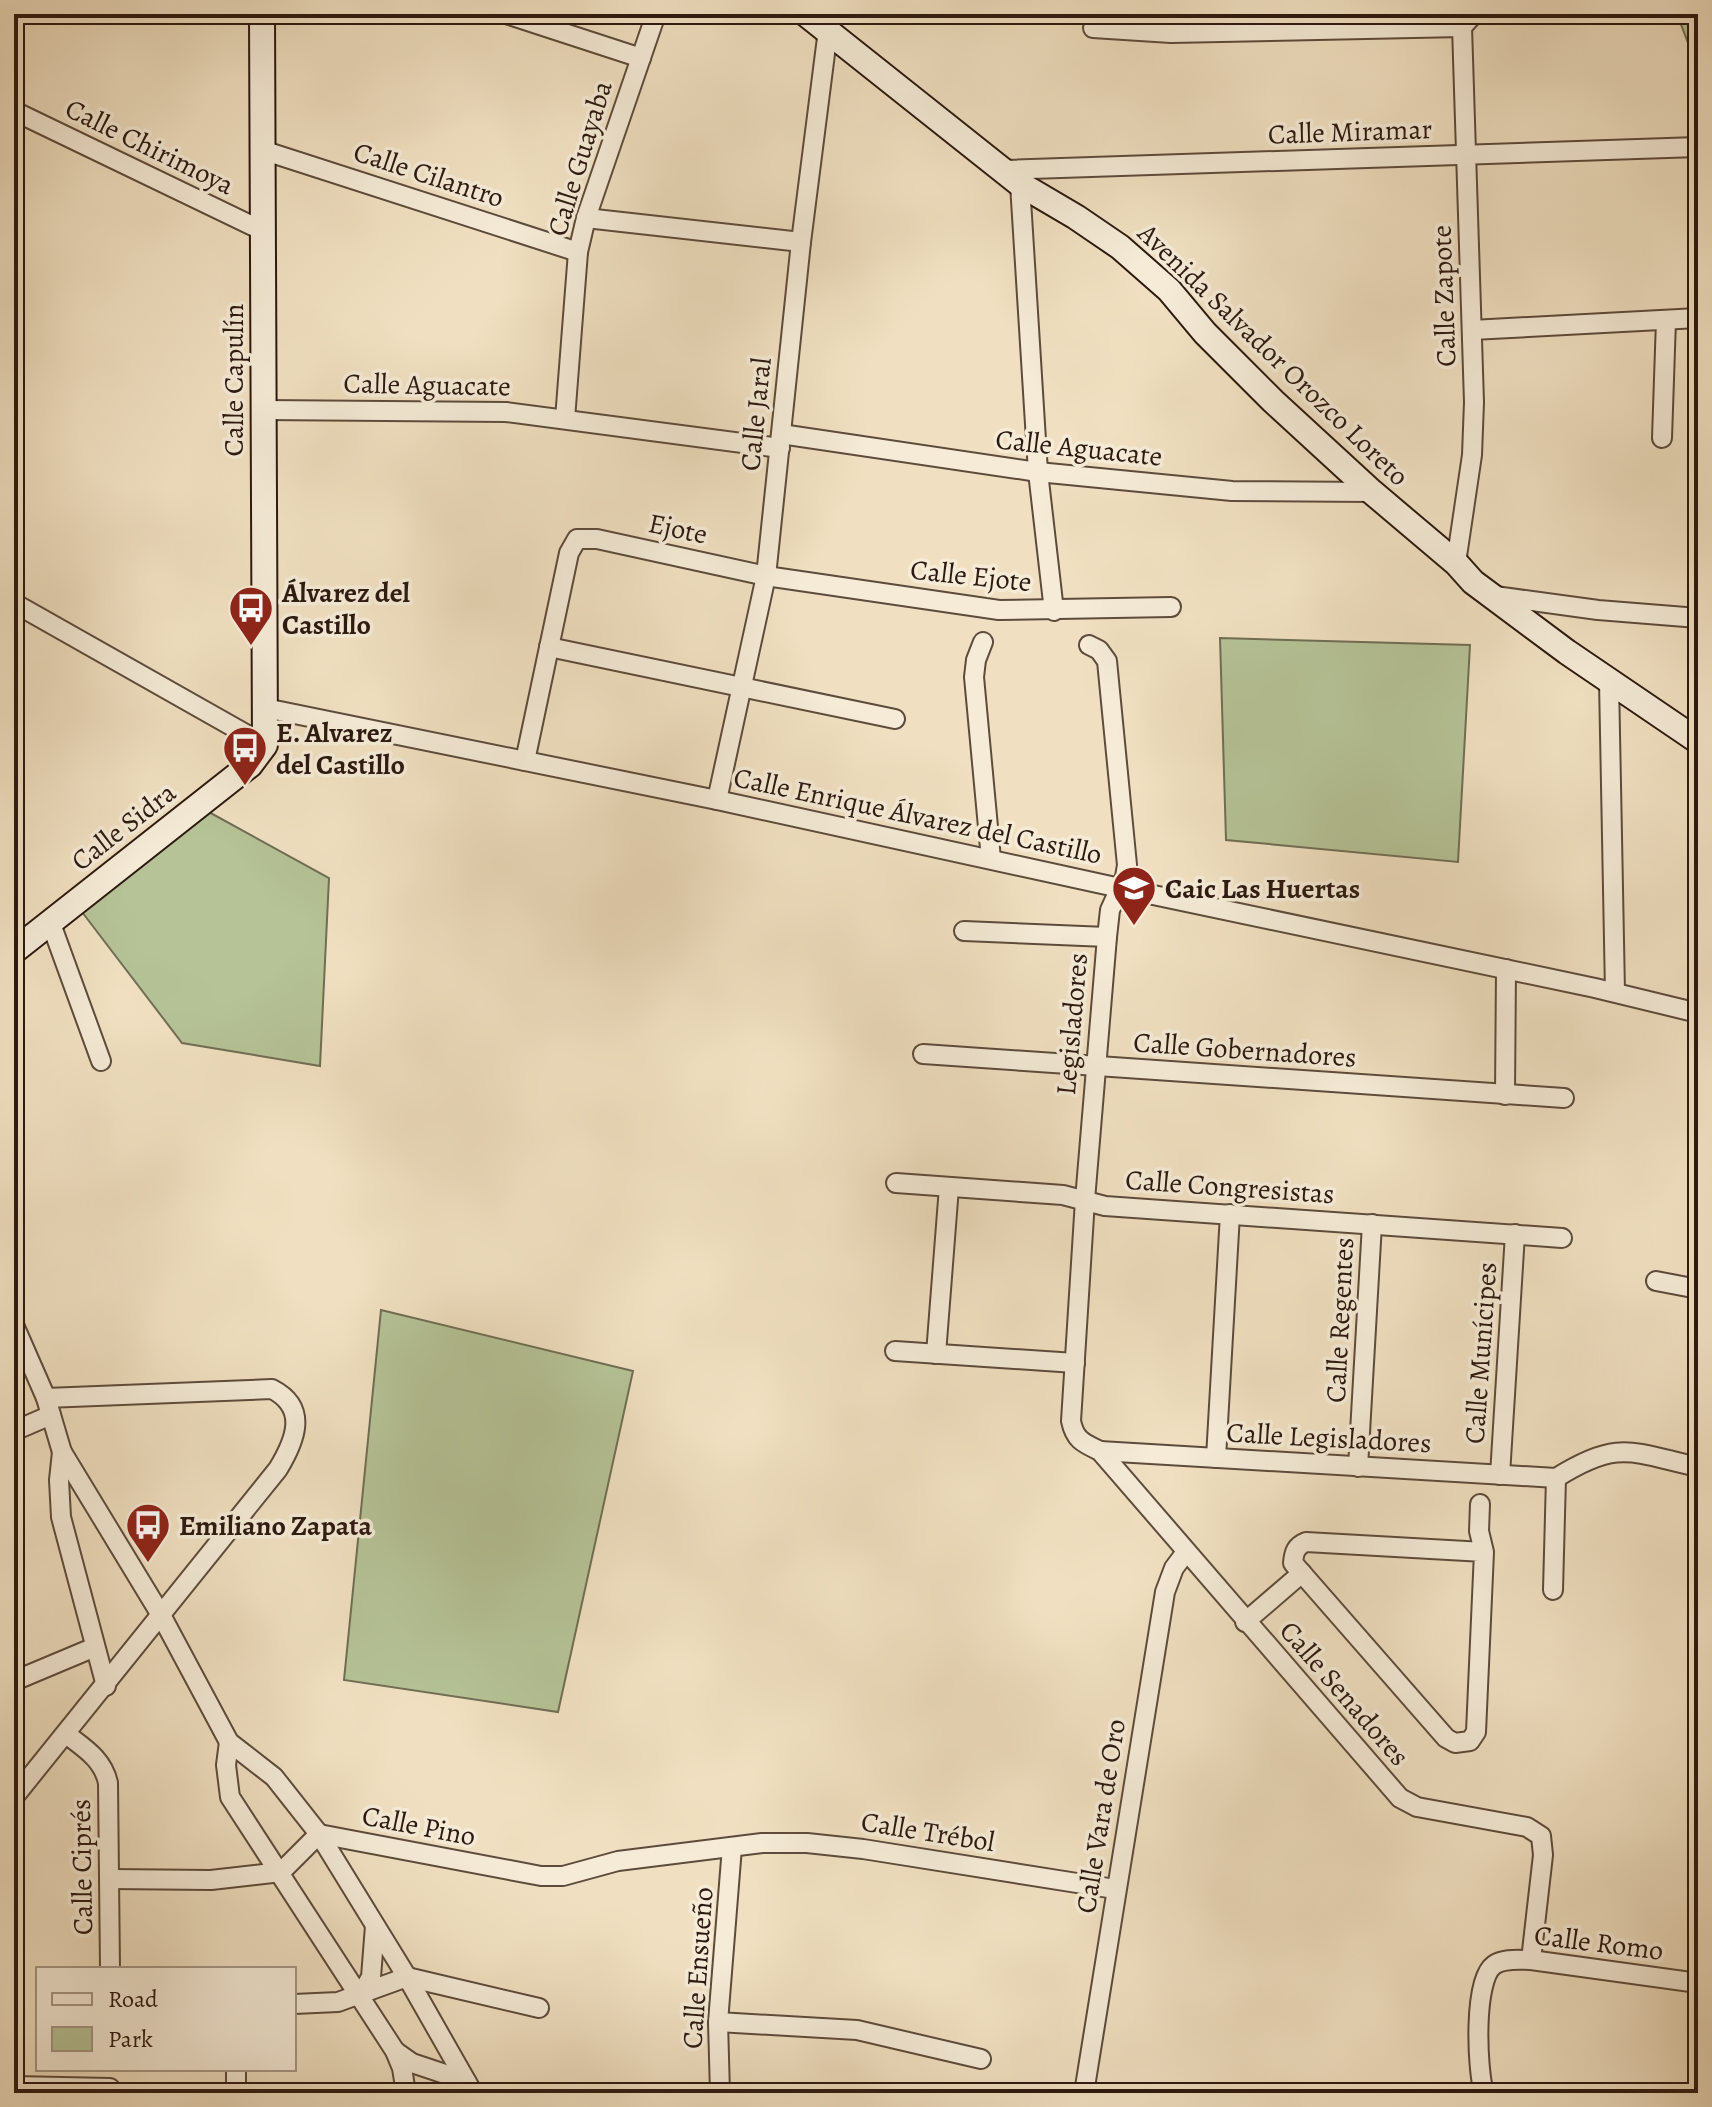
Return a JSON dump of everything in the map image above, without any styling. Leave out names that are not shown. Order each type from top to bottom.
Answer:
[{"type":"street","name":"Calle Capulín","points":[[262,14],[265,745]]},
{"type":"street","points":[[506,14],[641,58]]},
{"type":"street","name":"Calle Guayaba","points":[[565,419],[578,252],[586,218],[656,14]]},
{"type":"street","name":"Avenida Salvador Orozco Loreto","points":[[806,14],[1012,177],[1120,247],[1169,290],[1205,333],[1273,401],[1372,492],[1456,563],[1473,582],[1698,741]]},
{"type":"street","points":[[1093,28],[1171,33],[1468,20]]},
{"type":"street","name":"Calle Zapote","points":[[1456,563],[1472,455],[1474,402],[1466,155],[1468,20]]},
{"type":"street","name":"Calle Jaral","points":[[717,800],[766,576],[801,242],[828,30]]},
{"type":"street","name":"Calle Chirimoya","points":[[14,111],[263,231]]},
{"type":"street","name":"Calle Miramar","points":[[1012,177],[1698,147]]},
{"type":"street","name":"Calle Cilantro","points":[[262,150],[578,252]]},
{"type":"street","points":[[1012,177],[1038,472],[1054,611]]},
{"type":"street","points":[[586,218],[801,242]]},
{"type":"street","points":[[1472,330],[1698,318]]},
{"type":"street","points":[[1662,438],[1666,320]]},
{"type":"street","name":"Calle Aguacate","points":[[264,410],[506,412],[1232,491],[1372,492]]},
{"type":"street","name":"Ejote","points":[[549,647],[569,553],[577,539],[597,539],[766,576]]},
{"type":"street","name":"Calle Ejote","points":[[766,576],[999,610],[1171,607]]},
{"type":"street","points":[[1492,596],[1598,610],[1698,618]]},
{"type":"street","points":[[14,603],[265,745]]},
{"type":"street","points":[[983,642],[974,677],[991,859]]},
{"type":"street","name":"Legisladores","points":[[1071,1421],[1085,1200],[1107,937],[1110,910],[1127,865],[1107,661],[1099,650],[1089,645]]},
{"type":"street","points":[[525,761],[549,647],[895,719]]},
{"type":"street","points":[[1609,681],[1615,992]]},
{"type":"street","name":"Calle Enrique Álvarez del Castillo","points":[[265,708],[717,800],[1615,992],[1698,1013]]},
{"type":"street","name":"Calle Sidra","points":[[14,951],[250,765],[265,745]]},
{"type":"street","points":[[50,921],[101,1061]]},
{"type":"street","points":[[964,931],[1107,937]]},
{"type":"street","points":[[1505,1095],[1506,969]]},
{"type":"street","name":"Calle Gobernadores","points":[[923,1054],[1564,1098]]},
{"type":"street","name":"Calle Congresistas","points":[[896,1183],[1063,1195],[1105,1206],[1562,1238]]},
{"type":"street","points":[[936,1354],[949,1187]]},
{"type":"street","points":[[1216,1458],[1230,1214]]},
{"type":"street","name":"Calle Regentes","points":[[1358,1467],[1372,1224]]},
{"type":"street","name":"Calle Munícipes","points":[[1500,1475],[1515,1234]]},
{"type":"street","points":[[1656,1281],[1698,1289]]},
{"type":"street","points":[[14,1325],[49,1407],[62,1452],[161,1615],[229,1742],[274,1777],[319,1834],[407,1977],[469,2087]]},
{"type":"street","points":[[895,1351],[1075,1363]]},
{"type":"street","points":[[14,1431],[49,1407],[260,1388],[272,1389],[283,1395],[293,1409],[296,1425],[295,1438],[278,1469],[14,1797]]},
{"type":"street","name":"Calle Senadores","points":[[1071,1421],[1080,1442],[1100,1451],[1400,1798],[1417,1807],[1527,1827],[1541,1836],[1543,1855],[1531,1960]]},
{"type":"street","name":"Calle Legisladores","points":[[1100,1451],[1556,1478]]},
{"type":"street","points":[[1553,1590],[1556,1478],[1595,1456],[1614,1451],[1638,1452],[1698,1467]]},
{"type":"street","points":[[62,1452],[59,1480],[61,1517],[106,1686]]},
{"type":"street","points":[[1480,1504],[1479,1531],[1484,1552],[1476,1732],[1470,1741],[1463,1743],[1446,1738],[1293,1563],[1300,1544],[1306,1542],[1484,1552]]},
{"type":"street","name":"Calle Vara de Oro","points":[[1084,2093],[1165,1592],[1174,1568],[1186,1552]]},
{"type":"street","points":[[1245,1622],[1302,1573]]},
{"type":"street","points":[[14,1681],[95,1647]]},
{"type":"street","name":"Calle Ciprés","points":[[66,1734],[105,1769],[110,1967]]},
{"type":"street","points":[[229,1742],[226,1765],[230,1797],[395,2051],[402,2068],[406,2093]]},
{"type":"street","points":[[110,1879],[211,1880],[281,1872],[319,1834]]},
{"type":"street","name":"Calle Pino","points":[[319,1834],[541,1876],[563,1876],[618,1861],[732,1847]]},
{"type":"street","name":"Calle Trébol","points":[[732,1847],[807,1843],[863,1849],[1115,1889]]},
{"type":"street","name":"Calle Ensueño","points":[[720,2093],[718,2022],[732,1847]]},
{"type":"street","points":[[360,1996],[371,1977],[375,1925]]},
{"type":"street","name":"Calle Romo","points":[[1484,2093],[1480,2072],[1479,1997],[1484,1976],[1494,1965],[1509,1959],[1531,1960],[1698,1983]]},
{"type":"street","points":[[296,2004],[338,2002],[407,1977],[539,2008]]},
{"type":"street","points":[[718,2022],[857,2030],[981,2059]]},
{"type":"street","points":[[395,2051],[412,2063],[469,2087]]},
{"type":"street","points":[[236,2071],[236,2093]]},
{"type":"street","points":[[14,2086],[110,2083]]},
{"type":"green space","points":[[1677,14],[1698,14],[1698,69]]},
{"type":"green space","points":[[1220,638],[1470,645],[1458,862],[1226,840]]},
{"type":"green space","points":[[207,811],[329,878],[320,1066],[182,1043],[82,912]]},
{"type":"green space","points":[[381,1310],[633,1371],[558,1712],[344,1680]]},
{"type":"place","name":"Álvarez del Castillo","points":[[251,647]]},
{"type":"place","name":"E. Alvarez del Castillo","points":[[245,787]]},
{"type":"place","name":"Caic Las Huertas","points":[[1134,927]]},
{"type":"place","name":"Emiliano Zapata","points":[[148,1564]]}]
